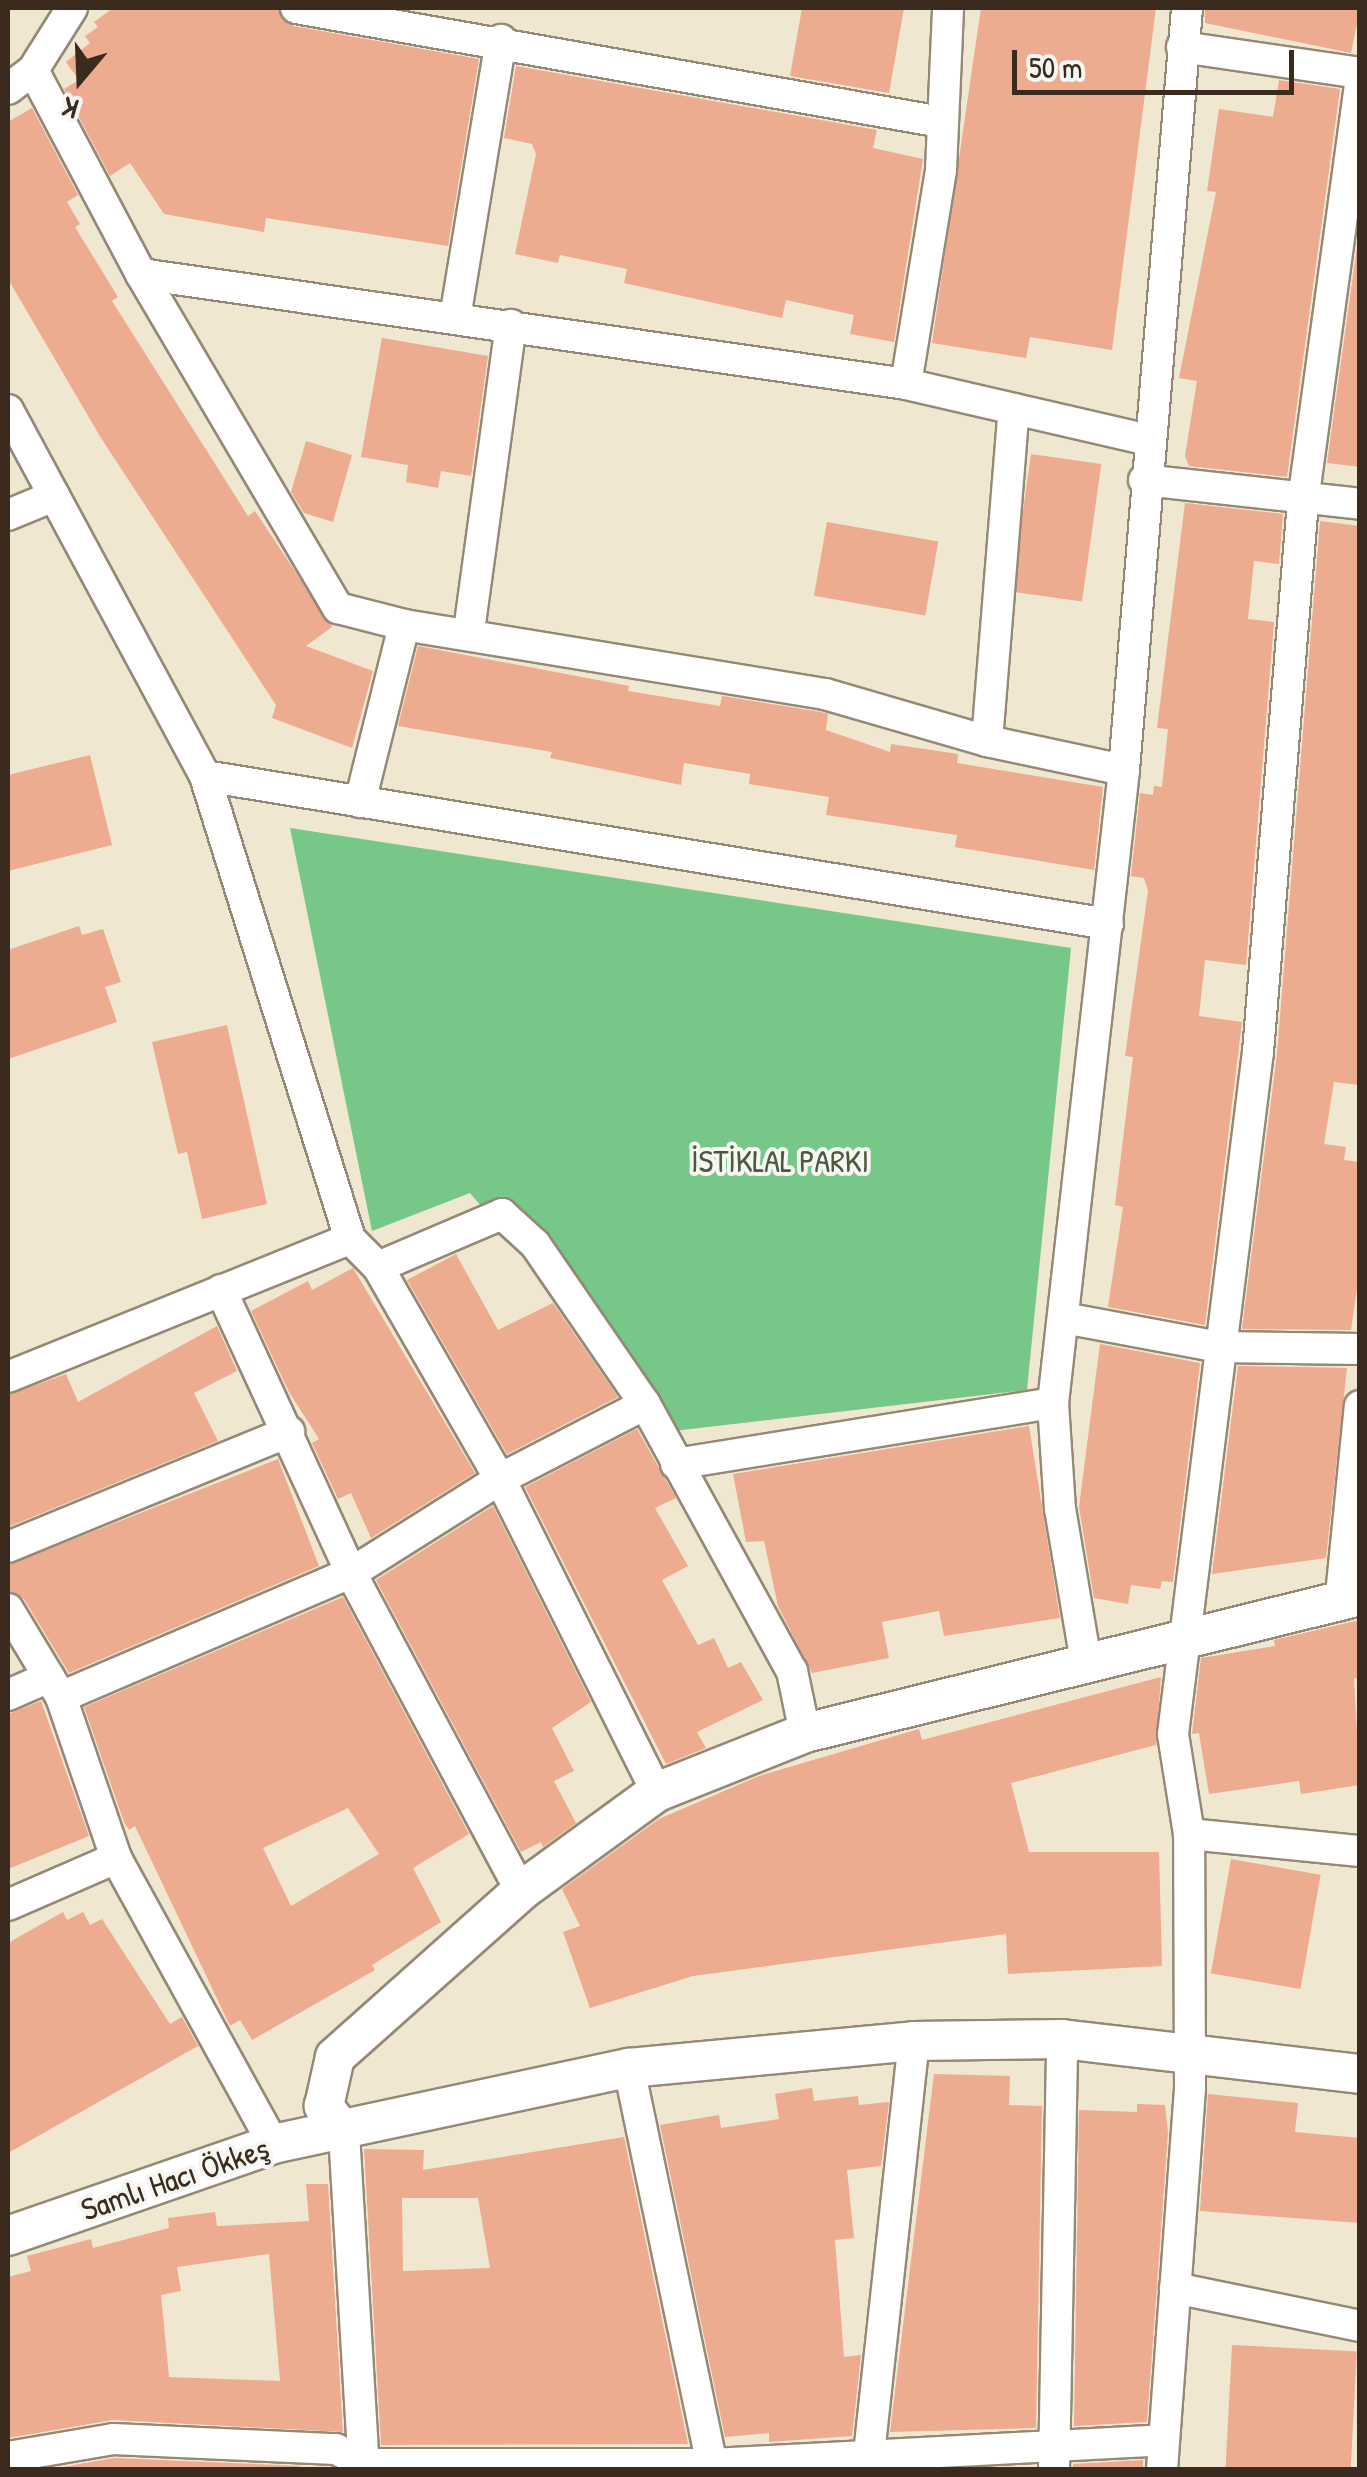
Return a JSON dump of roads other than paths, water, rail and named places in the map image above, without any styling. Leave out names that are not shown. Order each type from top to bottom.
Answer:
[{"type":"street","points":[[8,89],[33,70],[72,8]]},
{"type":"street","points":[[296,8],[359,15],[941,122]]},
{"type":"street","points":[[906,384],[941,170],[948,8]]},
{"type":"street","points":[[1086,1662],[1060,1509],[1054,1404],[1124,770],[1144,480],[1187,8]]},
{"type":"street","points":[[455,318],[500,40]]},
{"type":"street","points":[[1182,47],[1360,73]]},
{"type":"street","points":[[33,70],[141,274],[338,608],[404,625],[469,631],[825,694],[987,741],[1124,770]]},
{"type":"street","points":[[8,2457],[113,2439],[336,2449],[364,2467],[712,2467],[870,2454],[1163,2455],[1188,2052],[1189,1834],[1174,1734],[1258,1052],[1304,501],[1360,83]]},
{"type":"street","points":[[141,274],[906,384],[1148,440]]},
{"type":"street","points":[[469,631],[511,325]]},
{"type":"street","points":[[987,741],[1014,409]]},
{"type":"street","points":[[8,410],[205,776],[350,1239],[378,1267],[500,1479],[657,1792]]},
{"type":"street","points":[[1144,480],[1304,501],[1360,504]]},
{"type":"street","points":[[8,515],[54,496]]},
{"type":"street","points":[[360,802],[404,625]]},
{"type":"street","points":[[205,776],[1108,924]]},
{"type":"street","points":[[378,1267],[502,1214],[535,1244],[645,1404],[792,1671],[805,1733]]},
{"type":"street","points":[[8,1377],[350,1239]]},
{"type":"street","points":[[222,1290],[351,1573],[521,1891]]},
{"type":"street","points":[[1064,1318],[1219,1347],[1360,1349]]},
{"type":"street","points":[[8,1695],[55,1687],[351,1573],[500,1479],[645,1404]]},
{"type":"street","points":[[676,1464],[1054,1404]]},
{"type":"street","points":[[364,2467],[344,2133],[324,2106],[335,2057],[521,1891],[657,1792],[805,1733],[1350,1601],[1360,1406]]},
{"type":"street","points":[[8,1546],[289,1432]]},
{"type":"street","points":[[8,1609],[55,1687],[116,1858],[274,2144]]},
{"type":"street","points":[[1189,1834],[1360,1851]]},
{"type":"street","points":[[8,1905],[116,1858]]},
{"type":"street","points":[[1055,2456],[1062,2039]]},
{"type":"street","name":"Samlı Hacı Ökkeş","points":[[8,2236],[274,2144],[344,2133],[628,2068],[914,2041],[1062,2039],[1360,2074]]},
{"type":"street","points":[[870,2454],[914,2041]]},
{"type":"street","points":[[628,2068],[712,2467]]},
{"type":"street","points":[[1176,2288],[1360,2326]]},
{"type":"park label","name":"İSTİKLAL PARKI","points":[[780,1161]]}]
